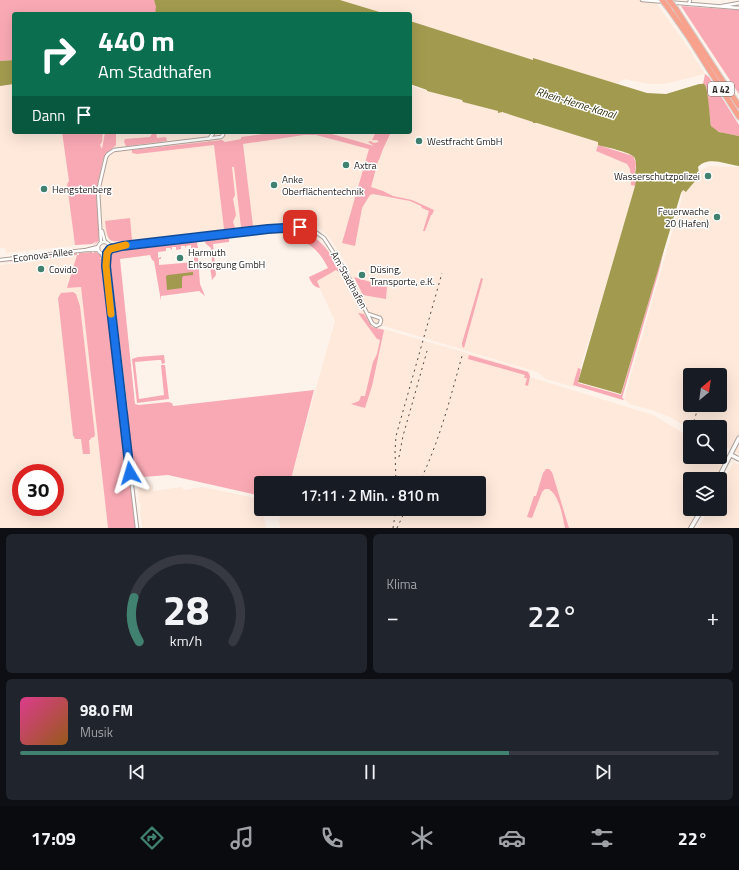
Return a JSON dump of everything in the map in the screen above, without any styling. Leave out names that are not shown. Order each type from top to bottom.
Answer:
[{"type":"highway","name":"A 42","points":[[662,0],[739,106]]},
{"type":"highway","name":"A 42","points":[[669,0],[676,9],[739,117]]},
{"type":"street","points":[[642,0],[739,8]]},
{"type":"street","points":[[689,4],[690,0]]},
{"type":"street","points":[[717,7],[739,3]]},
{"type":"street","points":[[209,139],[213,134]]},
{"type":"street","points":[[106,266],[102,254],[98,249],[103,242],[98,191],[106,157],[114,150],[209,139],[221,137],[223,134]]},
{"type":"street","name":"Am Stadthafen","points":[[110,247],[281,227],[295,226],[307,228],[317,233],[328,243],[346,272],[373,324],[376,326],[380,324],[380,318],[368,314]]},
{"type":"street","points":[[103,242],[110,247],[107,253],[106,266],[137,528]]},
{"type":"street","name":"Econova-Allee","points":[[0,260],[98,249]]},
{"type":"street","points":[[102,254],[107,253]]},
{"type":"street","points":[[722,472],[739,438]]},
{"type":"street","points":[[731,455],[739,459]]},
{"type":"street","points":[[692,528],[698,516]]},
{"type":"shaded area","points":[[0,0],[154,0],[156,5],[155,12],[12,12],[12,60],[0,61]]},
{"type":"shaded area","points":[[340,0],[653,0],[685,43],[705,74],[665,84],[648,84],[624,79],[617,84],[533,60],[412,22],[412,12],[379,12]]},
{"type":"shaded area","points":[[681,6],[739,10],[739,94]]},
{"type":"shaded area","points":[[705,74],[709,77],[739,125],[739,136],[721,132],[711,126],[706,86],[703,84]]},
{"type":"shaded area","points":[[12,84],[12,134],[412,134],[412,87],[599,142],[596,151],[627,164],[630,169],[631,184],[635,186],[605,289],[574,387],[546,379],[537,372],[379,324],[374,324],[350,277],[350,272],[345,262],[333,243],[318,227],[304,222],[287,222],[114,242],[107,236],[98,238],[92,244],[6,253],[5,248],[0,248],[0,86]]},
{"type":"shaded area","points":[[62,134],[103,134],[100,145],[102,149],[105,134],[116,134],[116,145],[103,159],[96,193],[100,238],[98,239],[100,240],[93,246],[97,241],[92,244],[75,245],[67,184],[69,181]]},
{"type":"shaded area","points":[[152,134],[156,134],[157,138],[166,137],[167,141],[128,146],[126,146],[124,142],[125,139],[150,137]]},
{"type":"shaded area","points":[[264,134],[332,134],[374,146],[368,142],[379,142],[377,140],[372,140],[375,134],[390,134],[378,161],[371,187],[393,196],[412,200],[434,210],[425,231],[423,231],[429,211],[410,201],[373,194],[370,195],[362,208],[355,246],[342,243],[369,149],[316,135],[304,135],[243,144],[253,226],[241,227],[234,167],[232,167],[235,195],[233,199],[236,215],[233,222],[235,228],[224,229],[214,145],[137,154],[132,153],[132,150],[222,140],[225,142],[241,139],[241,137]]},
{"type":"shaded area","points":[[598,145],[633,156],[636,163],[634,179],[637,180],[635,186],[631,185],[630,169],[627,164],[596,151]]},
{"type":"shaded area","points":[[708,166],[739,167],[739,454],[727,448],[727,420],[683,420],[683,425],[670,417],[655,411],[630,404],[624,399],[682,198],[682,190],[686,192],[697,179],[699,172]]},
{"type":"shaded area","points":[[130,218],[132,240],[111,240],[107,234],[105,221]]},
{"type":"shaded area","points":[[301,232],[315,238],[326,248],[341,274],[336,270],[317,281],[320,288],[313,284],[309,277],[328,268],[323,259],[310,245],[301,241]]},
{"type":"shaded area","points":[[229,238],[229,242],[213,244],[216,275],[212,280],[210,267],[212,262],[211,248],[205,243],[206,241]]},
{"type":"shaded area","points":[[197,242],[198,248],[191,248],[191,245],[186,246],[186,249],[185,246],[181,246],[181,249],[176,250],[176,247],[172,247],[172,250],[170,248],[166,248],[166,251],[158,252],[158,258],[161,257],[161,259],[159,259],[159,265],[194,262],[194,256],[198,258],[200,284],[205,296],[199,291],[161,296],[161,301],[154,261],[150,255],[120,259],[135,404],[139,405],[168,402],[172,403],[173,406],[314,390],[292,476],[254,476],[254,494],[168,475],[131,478],[139,528],[108,528],[81,287],[67,288],[77,255],[79,255],[79,253],[98,253],[102,258],[100,259],[103,259],[122,412],[128,411],[110,261],[111,255],[119,251]]},
{"type":"shaded area","points":[[664,249],[622,398],[624,399],[623,400],[573,385],[578,368],[581,369],[578,383],[621,395]]},
{"type":"shaded area","points":[[77,253],[77,255],[0,263]]},
{"type":"shaded area","points":[[76,256],[68,288],[81,287],[108,528],[0,528],[0,265]]},
{"type":"shaded area","points":[[341,266],[365,314],[373,326],[530,372],[530,377],[653,415],[683,433],[683,464],[723,464],[719,472],[683,472],[683,516],[695,516],[689,528],[280,528],[279,520],[280,516],[486,516],[486,476],[292,476],[335,321],[316,280]]},
{"type":"shaded area","points":[[354,277],[387,287],[386,299],[363,295]]},
{"type":"shaded area","points":[[481,278],[483,279],[464,348],[462,343]]},
{"type":"shaded area","points":[[73,292],[76,294],[80,306],[95,435],[89,440],[90,454],[83,454],[81,439],[75,439],[73,435],[58,298],[61,293]]},
{"type":"shaded area","points":[[358,313],[364,314],[372,327],[384,330],[372,386],[365,408],[351,404],[359,401],[361,396],[365,396],[380,340],[377,339]]},
{"type":"shaded area","points":[[164,355],[165,363],[162,364],[161,360],[135,362],[139,399],[164,395],[161,365],[165,365],[169,399],[137,403],[132,359],[138,357]]},
{"type":"shaded area","points":[[469,355],[528,372],[530,376],[528,386],[525,385],[527,378],[524,378],[525,375],[468,359]]},
{"type":"shaded area","points":[[734,462],[739,465],[739,528],[698,528],[705,516],[727,516],[727,475]]},
{"type":"shaded area","points":[[546,469],[549,469],[552,472],[569,528],[565,528],[558,501],[553,492],[549,489],[545,489],[542,492],[532,518],[527,517],[534,496],[536,496],[543,473]]},
{"type":"shaded area","points":[[153,485],[153,491],[181,487],[184,490],[202,487],[254,498],[254,516],[264,516],[266,528],[142,528],[141,503],[139,503],[138,486]]},
{"type":"water","points":[[154,0],[340,0],[379,12],[155,12],[156,7]]},
{"type":"water","name":"Rhein-Herne-Kanal","points":[[412,22],[533,60],[533,58],[647,93],[666,94],[699,84],[704,84],[707,92],[711,126],[719,132],[739,136],[739,166],[712,161],[702,164],[698,167],[699,171],[695,181],[686,192],[683,190],[681,193],[621,394],[578,382],[635,186],[636,180],[634,179],[636,165],[634,157],[623,152],[598,145],[598,142],[533,123],[502,112],[498,113],[498,111],[463,102],[462,100],[412,85]]},
{"type":"water","points":[[12,60],[12,84],[0,86],[0,61]]},
{"type":"water","points":[[193,272],[193,275],[183,276],[182,288],[167,290],[166,276]]},
{"type":"railway","points":[[396,476],[396,436],[442,273]]},
{"type":"railway","points":[[399,457],[403,436],[427,351]]},
{"type":"railway","points":[[422,476],[438,437],[462,356]]},
{"type":"railway","points":[[694,420],[697,412]]},
{"type":"railway","points":[[393,528],[395,516]]},
{"type":"railway","points":[[397,528],[403,516]]},
{"type":"slow traffic","points":[[111,314],[106,266],[107,253],[110,249],[126,245]]},
{"type":"place","name":"Westfracht GmbH","points":[[419,141]]},
{"type":"place","name":"Axtra","points":[[346,165]]},
{"type":"place","name":"Wasserschutzpolizei","points":[[708,176]]},
{"type":"place","name":"Anke Oberflächentechnik","points":[[274,185]]},
{"type":"place","name":"Hengstenberg","points":[[44,189]]},
{"type":"place","name":"Feuerwache 20 (Hafen)","points":[[717,217]]},
{"type":"place","name":"Harmuth Entsorgung GmbH","points":[[180,258]]},
{"type":"place","name":"Covido","points":[[41,269]]},
{"type":"place","name":"Düsing, Transporte, e.K.","points":[[362,275]]},
{"type":"route","points":[[130,473],[106,266],[107,253],[110,249],[122,246],[295,226],[300,227]]}]
